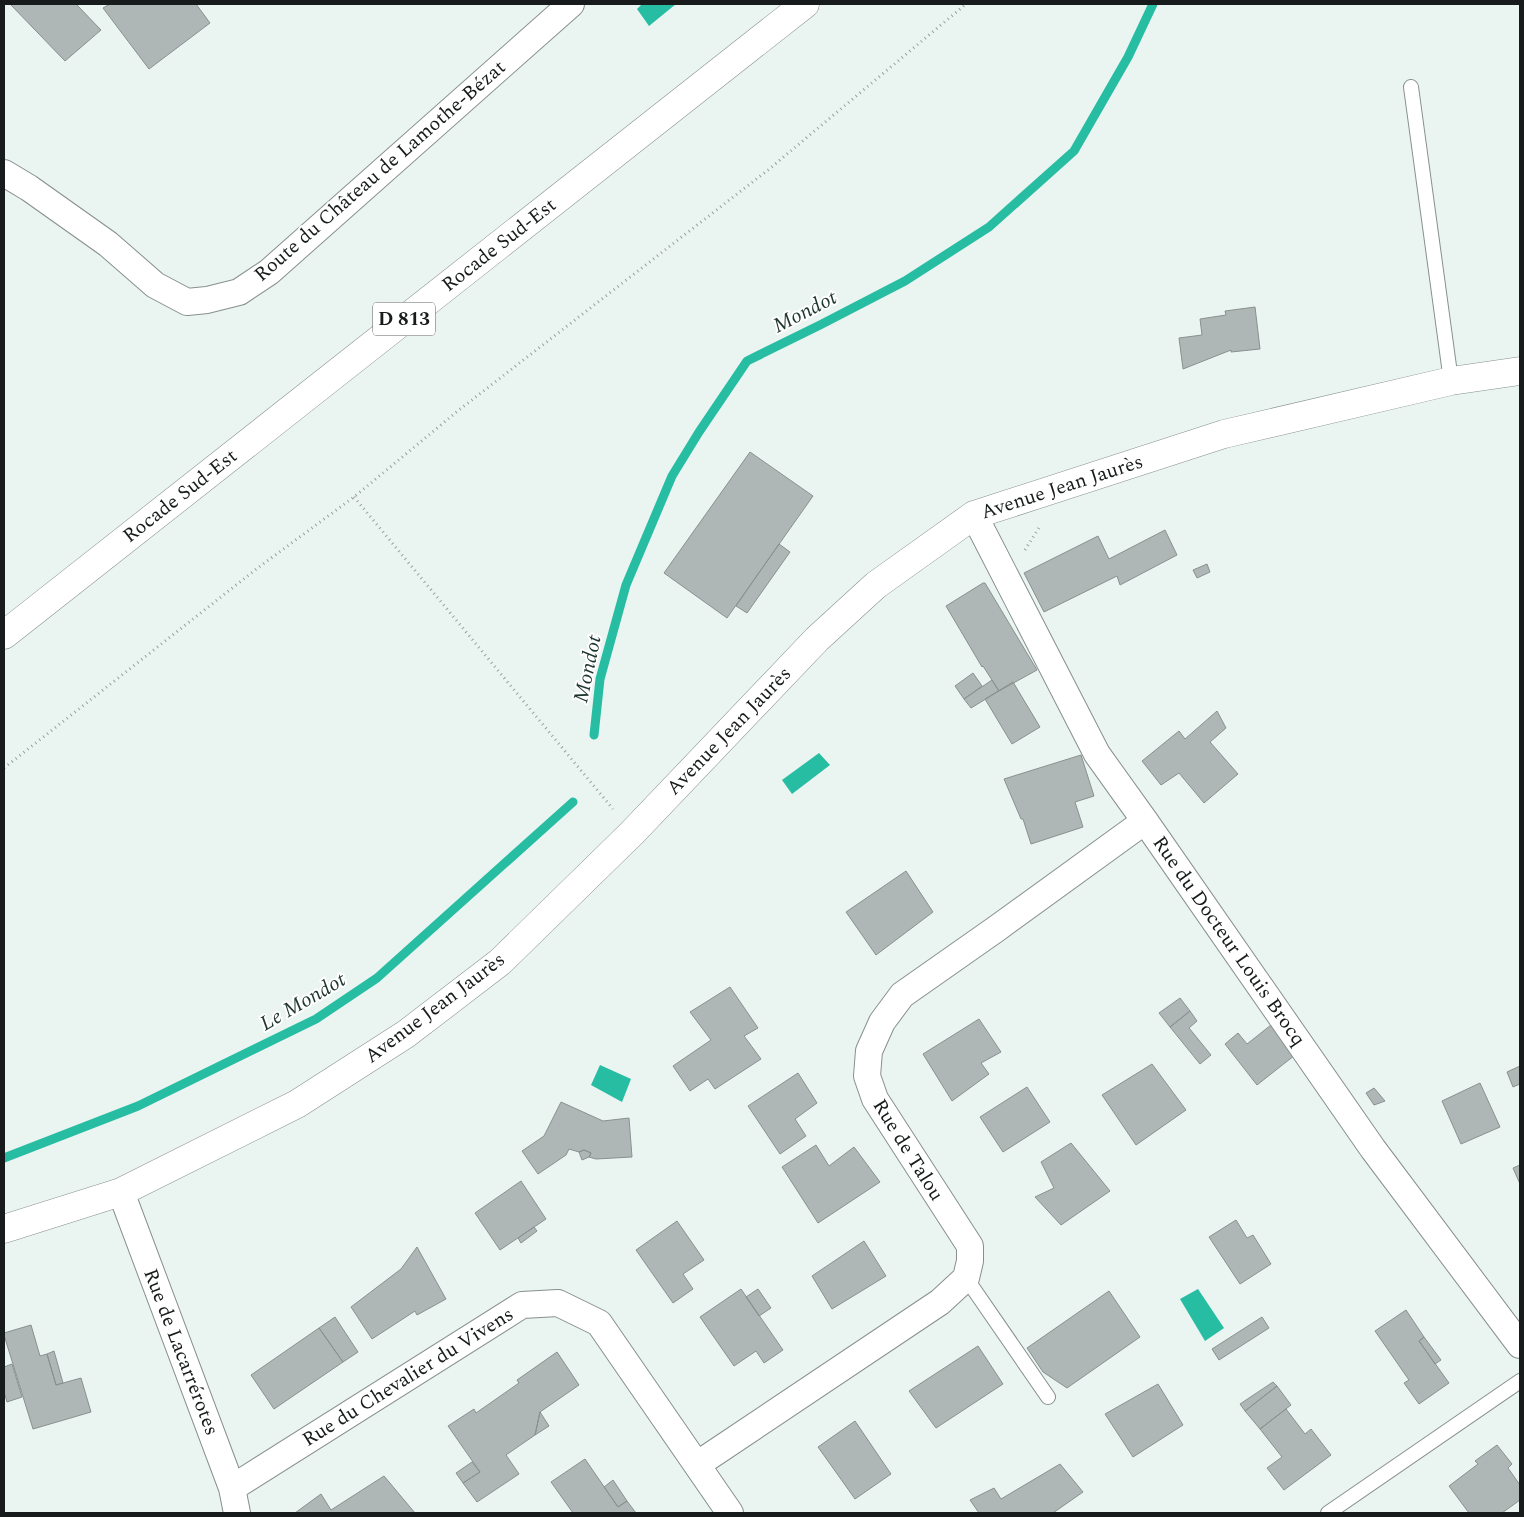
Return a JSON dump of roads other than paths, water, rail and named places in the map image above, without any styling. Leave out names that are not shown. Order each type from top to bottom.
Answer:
[{"type":"street","name":"Route du Château de Lamothe-Bézat","points":[[4,174],[29,188],[108,244],[155,285],[187,302],[207,300],[239,292],[269,272],[572,4]]},
{"type":"street","name":"Rocade Sud-Est","points":[[4,635],[805,4]]},
{"type":"street","name":"Avenue Jean Jaurès","points":[[4,1229],[121,1192],[297,1104],[406,1034],[500,962],[632,833],[817,639],[876,585],[974,515],[1224,434],[1451,381],[1520,371]]},
{"type":"street","name":"Rue du Docteur Louis Brocq","points":[[974,515],[1096,754],[1145,821],[1373,1149],[1520,1345]]},
{"type":"street","name":"Rue de Talou","points":[[966,1278],[970,1262],[970,1246],[875,1099],[867,1076],[869,1050],[882,1022],[902,995],[1145,821]]},
{"type":"street","name":"Rue de Lacarrérotes","points":[[121,1192],[232,1488],[237,1513]]},
{"type":"street","points":[[698,1464],[940,1302],[966,1278]]},
{"type":"street","name":"Rue du Chevalier du Vivens","points":[[232,1488],[522,1305],[558,1303],[599,1322],[730,1513]]},
{"type":"lane","points":[[1411,87],[1451,381]]},
{"type":"lane","points":[[966,1278],[1048,1397]]},
{"type":"lane","points":[[1328,1513],[1520,1381]]},
{"type":"waterway","name":"Mondot","points":[[594,735],[600,679],[626,585],[672,476],[747,361],[905,281],[989,227],[1074,151],[1128,57],[1153,4]]},
{"type":"waterway","name":"Le Mondot","points":[[4,1158],[138,1106],[316,1019],[377,978],[573,802]]}]
